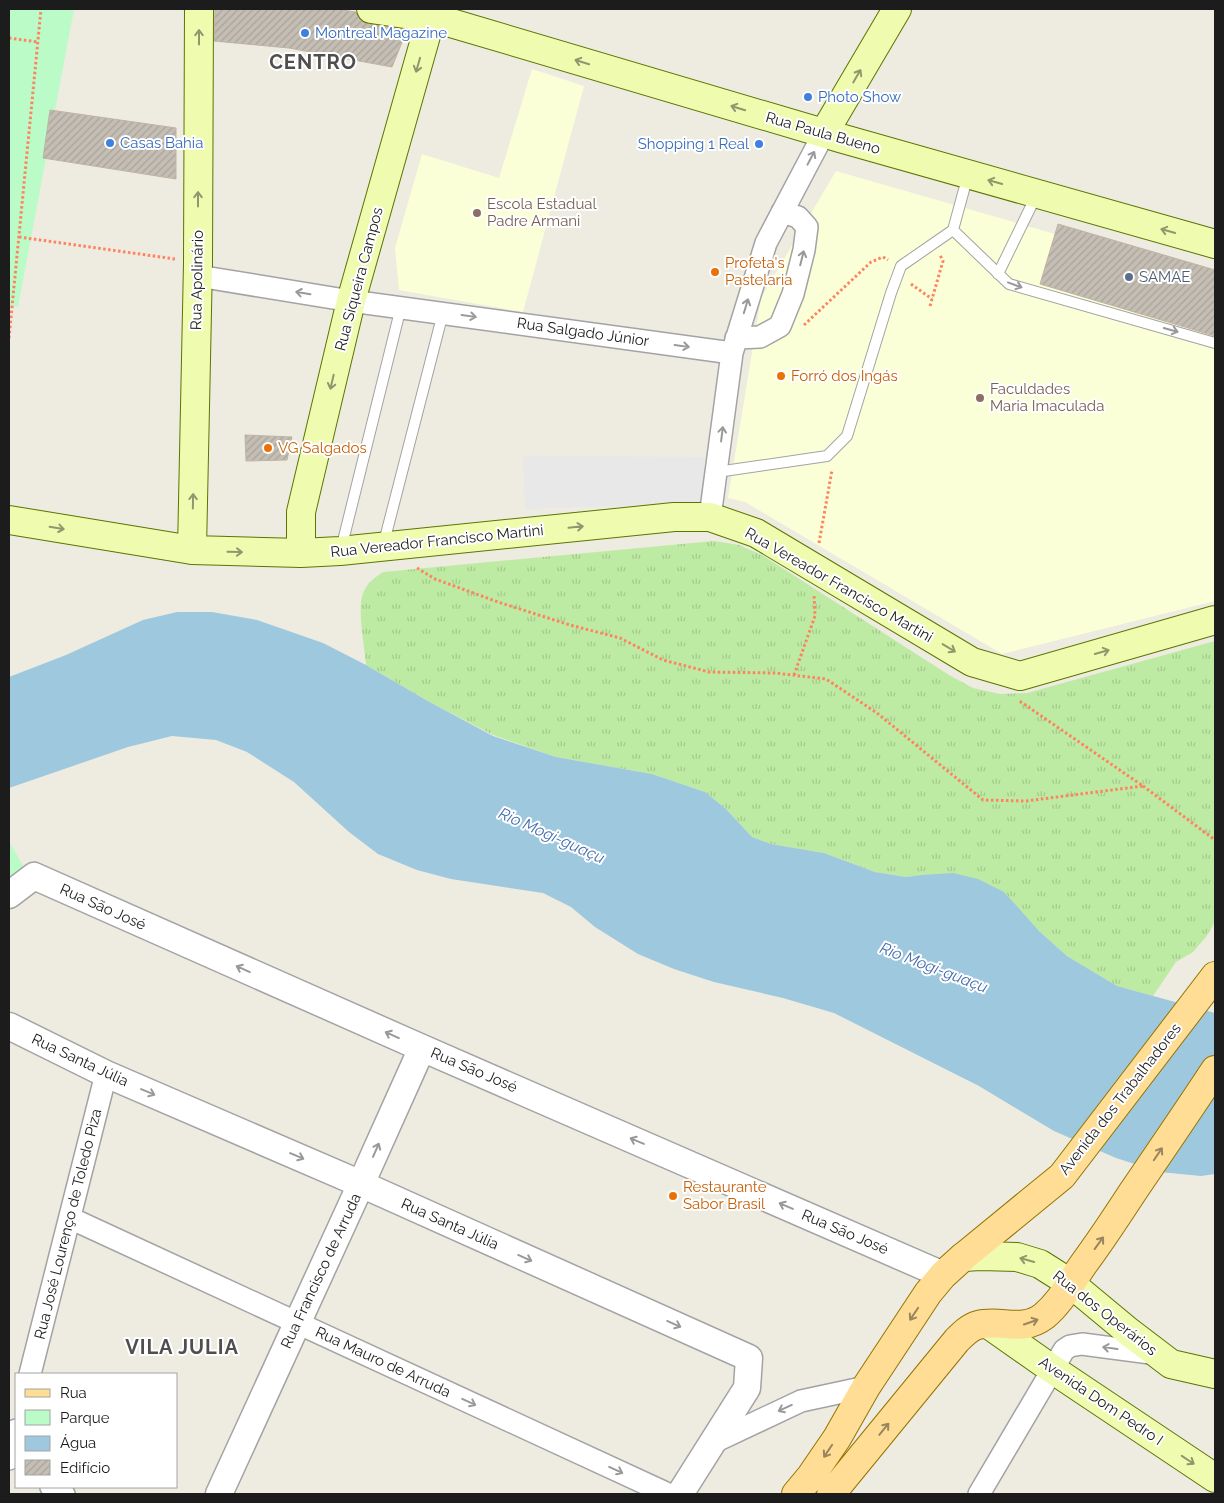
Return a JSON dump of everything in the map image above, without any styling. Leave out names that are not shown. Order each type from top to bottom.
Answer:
[{"type":"main road","name":"Rua Apolinário","points":[[192,550],[198,269],[199,9]]},
{"type":"main road","name":"Rua Paula Bueno","points":[[370,9],[434,14],[451,23],[824,133],[1215,244]]},
{"type":"main road","points":[[824,133],[897,9]]},
{"type":"main road","name":"Rua Siqueira Campos","points":[[301,553],[301,512],[351,301],[434,14]]},
{"type":"main road","name":"Rua Vereador Francisco Martini","points":[[9,520],[192,550],[301,553],[383,547],[674,517],[710,518],[756,533],[972,662],[1020,676],[1215,620]]},
{"type":"main road","name":"Avenida dos Trabalhadores","points":[[796,1494],[837,1438],[866,1387],[928,1293],[953,1266],[1062,1176],[1215,976]]},
{"type":"main road","points":[[831,1494],[956,1340],[978,1325],[1009,1326],[1030,1324],[1043,1317],[1065,1294],[1070,1283],[1109,1230],[1215,1070]]},
{"type":"main road","name":"Rua dos Operários","points":[[953,1266],[980,1256],[1017,1257],[1040,1264],[1070,1283],[1171,1364],[1215,1374]]},
{"type":"main road","name":"Avenida Dom Pedro I","points":[[988,1324],[1215,1478]]},
{"type":"street","points":[[710,518],[734,346],[766,244],[824,133]]},
{"type":"street","points":[[780,326],[793,294],[808,227],[798,217],[782,212]]},
{"type":"street","name":"Rua Salgado Júnior","points":[[198,269],[351,301],[734,346],[760,337],[780,326]]},
{"type":"street","name":"Rua São José","points":[[9,895],[34,876],[422,1048],[953,1266]]},
{"type":"street","name":"Rua Santa Júlia","points":[[9,1026],[106,1074],[361,1184],[750,1358],[747,1388],[680,1494]]},
{"type":"street","name":"Rua Francisco de Arruda","points":[[219,1494],[422,1048]]},
{"type":"street","name":"Rua José Lourenço de Toledo Piza","points":[[30,1373],[106,1074]]},
{"type":"street","name":"Rua Mauro de Arruda","points":[[70,1218],[668,1494]]},
{"type":"street","points":[[979,1494],[1064,1350],[1070,1346],[1082,1344],[1158,1354]]},
{"type":"street","points":[[712,1443],[801,1401],[866,1387]]},
{"type":"street","points":[[9,1460],[15,1434]]},
{"type":"street","points":[[53,1488],[64,1494]]},
{"type":"lane","points":[[717,472],[827,456],[847,436],[901,266],[953,230],[968,174]]},
{"type":"lane","points":[[998,274],[1037,194]]},
{"type":"lane","points":[[953,230],[1009,284],[1215,343]]},
{"type":"lane","points":[[340,551],[402,307]]},
{"type":"lane","points":[[383,547],[444,313]]},
{"type":"path","points":[[9,338],[41,9]]},
{"type":"path","points":[[9,38],[38,42]]},
{"type":"path","points":[[19,237],[198,269]]},
{"type":"path","points":[[930,306],[943,261],[934,243]]},
{"type":"path","points":[[780,326],[801,328],[871,262],[883,257],[932,299]]},
{"type":"path","points":[[794,675],[815,616],[810,565],[836,447]]},
{"type":"path","points":[[412,565],[435,579],[498,602],[570,625],[620,638],[663,660],[709,672],[775,673],[826,679],[877,713],[983,800],[1026,800],[1143,786]]},
{"type":"path","points":[[1017,699],[1143,786],[1215,840]]},
{"type":"shaded area","name":"Escola Estadual Padre Armani","points":[[532,69],[584,86],[523,312],[399,290],[395,248],[422,154],[499,178]]},
{"type":"shaded area","name":"Faculdades Maria Imaculada","points":[[836,171],[1215,280],[1215,601],[1002,654],[745,502],[728,498],[761,298]]},
{"type":"shaded area","points":[[523,456],[704,457],[704,503],[525,509]]},
{"type":"green space","points":[[9,9],[74,9],[18,307],[9,305]]},
{"type":"green space","points":[[714,541],[739,545],[762,555],[949,675],[973,688],[1000,694],[1027,693],[1215,641],[1215,922],[1206,937],[1193,952],[1176,962],[1153,996],[1117,986],[1067,956],[1039,931],[921,875],[906,877],[875,872],[824,853],[771,844],[752,837],[726,809],[705,792],[652,774],[556,757],[493,735],[426,700],[366,665],[361,616],[362,598],[364,591],[372,580],[383,572]]},
{"type":"green space","points":[[9,841],[28,875],[9,889]]},
{"type":"water","name":"Rio Mogi-guaçu","points":[[177,612],[212,612],[257,620],[323,643],[493,736],[556,757],[652,774],[705,792],[726,809],[752,837],[771,844],[824,853],[875,872],[906,877],[953,873],[978,879],[1004,892],[1039,931],[1067,956],[1117,986],[1215,1013],[1215,1174],[1201,1176],[1160,1172],[1116,1158],[1054,1131],[979,1086],[834,1013],[783,998],[714,982],[674,969],[638,954],[595,927],[571,907],[543,893],[451,879],[417,870],[378,854],[349,832],[294,782],[247,752],[216,740],[172,736],[128,747],[9,788],[9,677],[66,655],[143,620]]},
{"type":"building","name":"Montreal Magazine","points":[[215,9],[335,9],[356,12],[361,21],[368,24],[407,30],[392,67],[289,48],[214,41]]},
{"type":"building","name":"Casas Bahia","points":[[50,110],[176,128],[176,179],[43,158]]},
{"type":"building","name":"SAMAE","points":[[1058,224],[1215,270],[1215,336],[1040,284]]},
{"type":"building","name":"VG Salgados","points":[[245,435],[292,437],[287,460],[246,461]]},
{"type":"place","name":"Montreal Magazine","points":[[305,33]]},
{"type":"place","name":"Photo Show","points":[[808,97]]},
{"type":"place","name":"Casas Bahia","points":[[110,143]]},
{"type":"place","name":"Shopping 1 Real","points":[[759,144]]},
{"type":"place","name":"Escola Estadual Padre Armani","points":[[477,213]]},
{"type":"place","name":"Profeta's Pastelaria","points":[[715,272]]},
{"type":"place","name":"SAMAE","points":[[1129,277]]},
{"type":"place","name":"Forró dos Ingás","points":[[781,376]]},
{"type":"place","name":"Faculdades Maria Imaculada","points":[[980,398]]},
{"type":"place","name":"VG Salgados","points":[[268,448]]},
{"type":"place","name":"Restaurante Sabor Brasil","points":[[673,1196]]},
{"type":"district","name":"CENTRO","points":[[313,62]]},
{"type":"district","name":"VILA JULIA","points":[[182,1347]]}]
